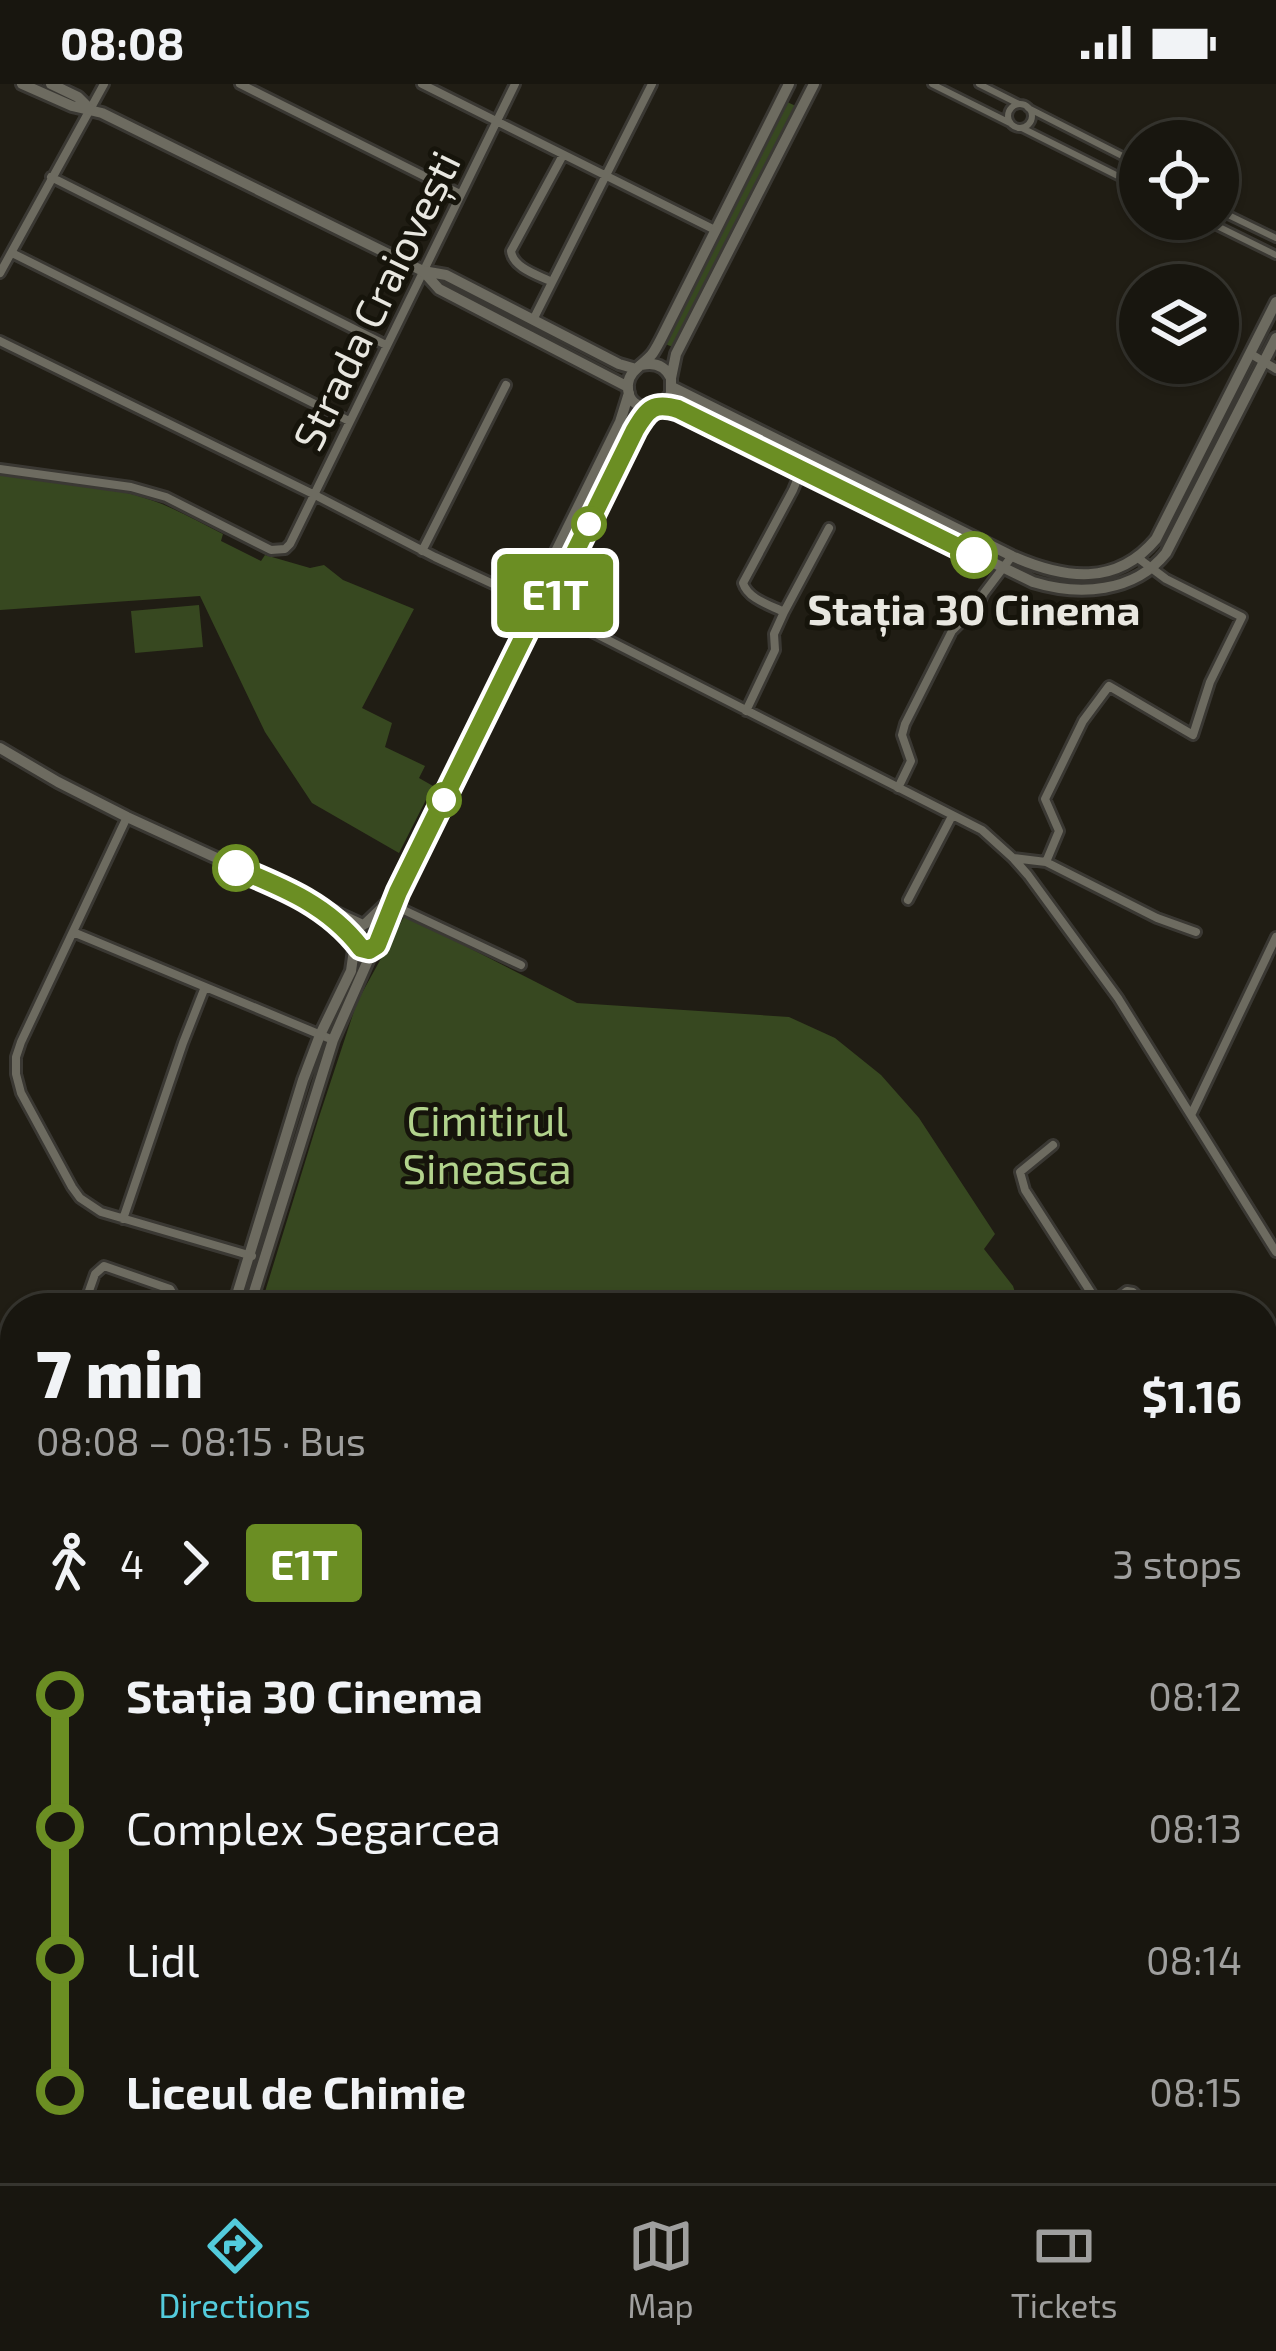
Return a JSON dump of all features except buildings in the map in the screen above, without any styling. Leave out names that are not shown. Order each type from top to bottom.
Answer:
[{"type":"street","points":[[22,84],[90,110],[423,271],[446,275],[619,364],[657,365],[672,383],[807,456],[1045,570],[1100,574],[1138,558],[1165,525],[1276,302]]},
{"type":"street","points":[[51,84],[78,97],[90,110]]},
{"type":"street","points":[[0,273],[104,84]]},
{"type":"street","points":[[240,84],[460,194]]},
{"type":"street","points":[[422,84],[715,230]]},
{"type":"street","name":"Strada Craiovești","points":[[0,469],[131,487],[166,497],[271,550],[290,544],[515,84]]},
{"type":"street","points":[[533,320],[652,84]]},
{"type":"street","points":[[534,616],[531,602],[620,422],[630,377],[663,335],[789,84]]},
{"type":"street","points":[[254,1293],[333,1040],[395,898],[534,616],[547,609],[635,430],[672,383],[676,354],[814,84]]},
{"type":"street","points":[[932,84],[1119,176]]},
{"type":"street","points":[[979,84],[1119,154]]},
{"type":"street","points":[[1010,123],[1010,110],[1024,107]]},
{"type":"street","points":[[1022,128],[1031,120],[1024,107]]},
{"type":"street","points":[[552,282],[517,264],[511,254],[562,155]]},
{"type":"street","points":[[51,177],[386,345]]},
{"type":"street","points":[[1239,220],[1276,238]]},
{"type":"street","points":[[1239,237],[1276,255]]},
{"type":"street","points":[[12,253],[349,421]]},
{"type":"street","points":[[423,271],[439,289],[629,390],[638,404],[678,409],[1002,568],[1033,582],[1077,590],[1113,586],[1159,563],[1276,338]]},
{"type":"street","points":[[0,341],[547,609],[982,830],[1013,857],[1118,998],[1276,1252]]},
{"type":"street","points":[[1251,354],[1276,369]]},
{"type":"street","points":[[422,550],[506,385]]},
{"type":"street","points":[[784,612],[751,596],[743,583],[807,456]]},
{"type":"street","points":[[746,711],[775,650],[774,634],[829,528]]},
{"type":"street","points":[[898,788],[911,755],[902,736],[918,696],[952,631],[971,618],[1012,556]]},
{"type":"street","points":[[1046,862],[1059,831],[1045,799],[1083,721],[1108,686],[1192,735],[1210,682],[1243,617],[1150,569],[1138,558]]},
{"type":"street","points":[[0,748],[127,817],[374,926],[376,943]]},
{"type":"street","points":[[908,900],[952,816]]},
{"type":"street","points":[[127,817],[21,1042],[16,1074],[72,1187],[89,1206],[264,1260]]},
{"type":"street","points":[[1013,857],[1046,862],[1196,932]]},
{"type":"street","points":[[237,1293],[303,1080],[351,971],[357,929],[395,898]]},
{"type":"street","points":[[395,898],[521,965]]},
{"type":"street","points":[[315,903],[364,950],[376,943]]},
{"type":"street","points":[[73,932],[333,1040]]},
{"type":"street","points":[[1192,1113],[1276,938]]},
{"type":"street","points":[[123,1219],[205,987]]},
{"type":"street","points":[[1053,1145],[1020,1172],[1025,1190],[1091,1293]]},
{"type":"street","points":[[88,1293],[95,1274],[104,1266],[173,1293]]},
{"type":"green space","points":[[785,101],[798,107],[675,348],[663,343]]},
{"type":"green space","points":[[0,475],[82,484],[144,498],[223,534],[221,541],[261,561],[265,555],[310,568],[324,565],[343,580],[414,609],[362,708],[392,723],[385,747],[425,766],[419,778],[433,786],[399,853],[312,803],[265,732],[200,596],[0,610]]},
{"type":"green space","points":[[199,605],[203,647],[135,653],[131,611]]},
{"type":"green space","name":"Cimitirul Sineasca","points":[[405,915],[577,1003],[789,1017],[835,1038],[881,1075],[919,1118],[995,1234],[984,1249],[1015,1293],[265,1293],[357,1002]]},
{"type":"bus line","name":"E1T","points":[[236,868],[315,903],[361,948],[377,945],[398,892],[533,618],[547,609],[635,430],[652,408],[662,404],[678,409],[974,555]]},
{"type":"place","name":"Stația 30 Cinema","points":[[974,555]]}]
